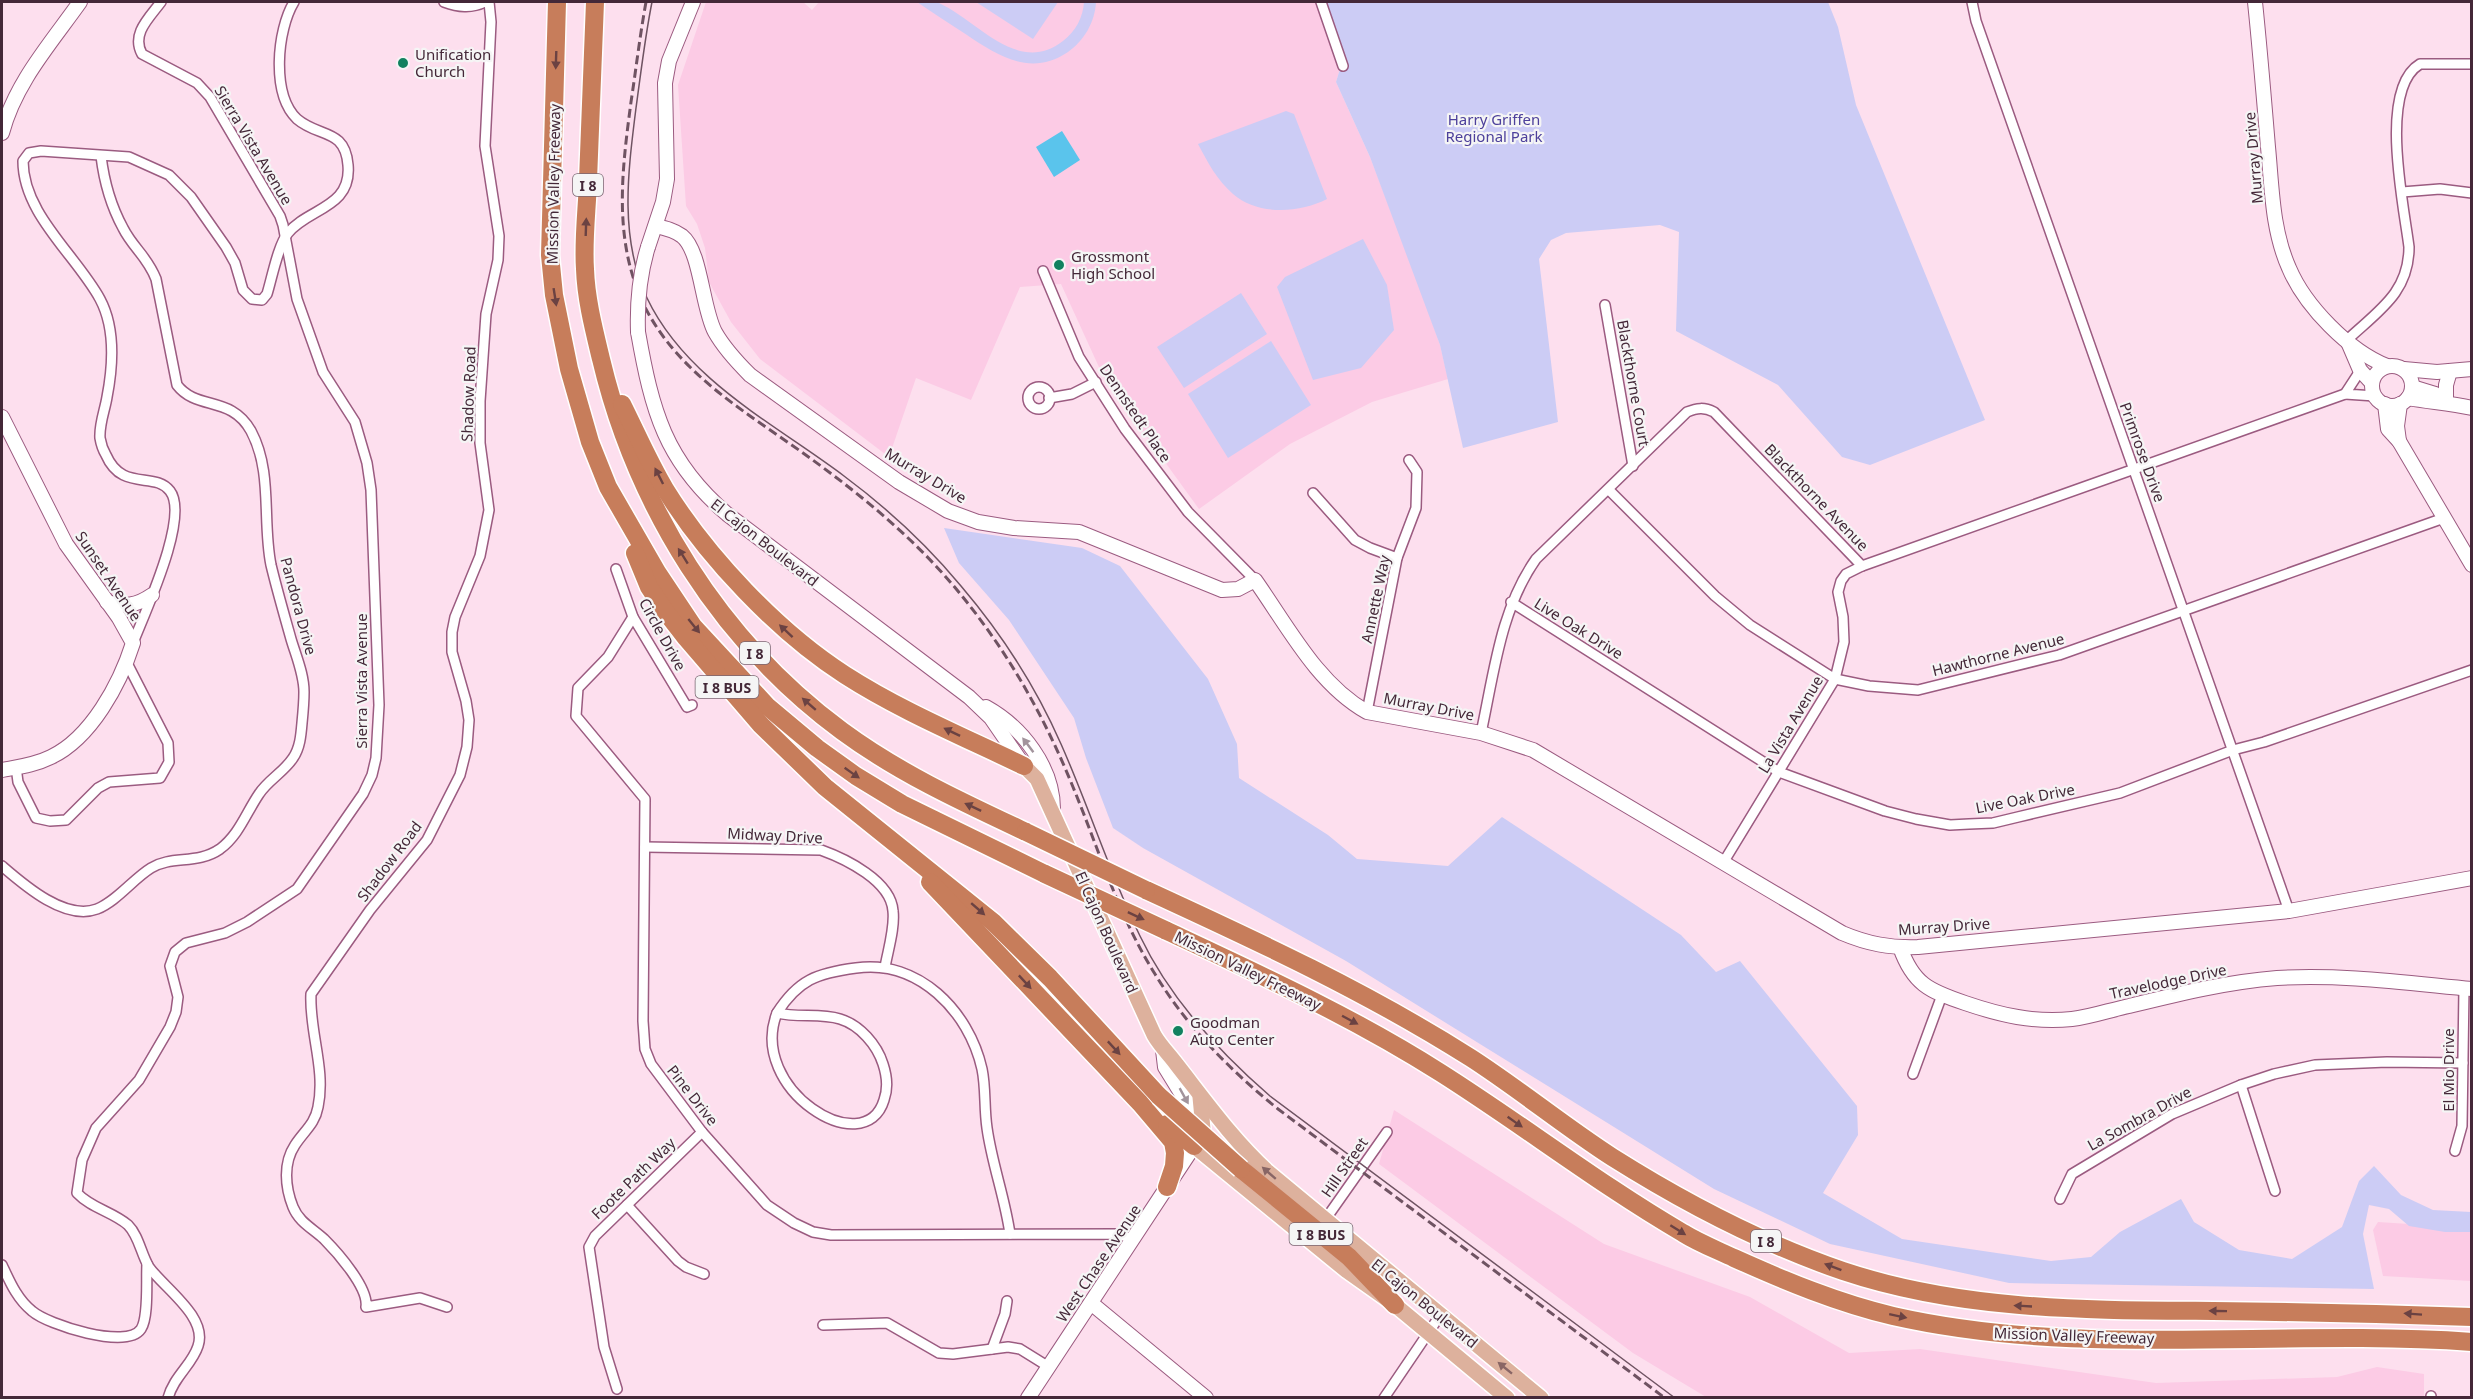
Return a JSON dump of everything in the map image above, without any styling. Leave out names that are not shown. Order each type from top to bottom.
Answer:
[{"type":"highway","name":"Mission Valley Freeway","points":[[557,2],[550,255],[554,295],[578,402],[608,488],[657,572],[693,626],[775,713],[856,776],[902,804],[1291,990],[1394,1045],[1493,1107],[1598,1179],[1686,1235],[1763,1271],[1838,1300],[1894,1316],[2008,1335],[2099,1339],[2416,1338],[2472,1342]]},
{"type":"highway","name":"Mission Valley Freeway","points":[[595,2],[585,268],[592,323],[603,368],[633,464],[657,512],[706,592],[758,657],[811,707],[876,755],[915,779],[1300,962],[1407,1019],[1474,1060],[1610,1155],[1698,1209],[1773,1244],[1844,1271],[1906,1288],[2007,1305],[2082,1309],[2398,1313],[2472,1317]]},
{"type":"highway","name":"I 8 BUS","points":[[603,368],[665,488],[686,520],[717,559],[787,632],[845,675],[881,696],[1024,766]]},
{"type":"highway","name":"I 8 BUS","points":[[608,488],[649,587],[686,638],[760,724],[796,761],[963,896],[1021,948],[1159,1096],[1245,1161],[1348,1257],[1395,1305]]},
{"type":"highway","points":[[899,846],[1140,1103],[1173,1142],[1174,1166],[1167,1187]]},
{"type":"highway","points":[[1140,1103],[1194,1146]]},
{"type":"highway","points":[[2416,1338],[2472,1349]]},
{"type":"main road","name":"El Cajon Boulevard","points":[[1024,766],[1037,779],[1163,1050],[1175,1063],[1245,1161],[1325,1220],[1540,1398]]},
{"type":"main road","points":[[1194,1146],[1203,1129],[1200,1097]]},
{"type":"main road","points":[[1194,1146],[1214,1139],[1245,1161]]},
{"type":"main road","name":"El Cajon Boulevard","points":[[1194,1146],[1347,1271],[1395,1305],[1507,1398]]},
{"type":"street","points":[[2,133],[7,111],[23,82],[80,2]]},
{"type":"street","name":"Sierra Vista Avenue","points":[[161,2],[138,34],[138,46],[142,54],[197,83],[210,97],[274,204],[284,225],[297,298],[323,372],[355,422],[367,463],[371,490],[379,705],[376,758],[363,794],[297,889],[248,922],[225,933],[186,943],[175,952],[170,966],[178,997],[176,1012],[170,1027],[139,1080],[96,1128],[82,1160],[77,1193],[128,1226],[147,1264],[163,1284],[178,1297],[193,1317],[199,1330],[199,1345],[190,1361],[178,1375],[168,1398]]},
{"type":"street","points":[[133,643],[171,540],[175,516],[173,498],[165,487],[125,477],[119,473],[112,466],[103,449],[100,435],[109,382],[110,326],[98,296],[36,209],[26,182],[23,161],[29,153],[41,151],[129,157],[169,175],[183,188],[226,247],[235,262],[243,290],[252,299],[264,299],[286,237],[297,225],[320,212],[337,198],[346,186],[348,174],[347,157],[340,141],[300,121],[285,101],[280,49],[283,27],[294,2]]},
{"type":"street","points":[[444,2],[459,7],[487,2]]},
{"type":"street","name":"Shadow Road","points":[[447,1307],[420,1298],[388,1301],[366,1307],[367,1301],[363,1289],[342,1260],[323,1238],[297,1216],[286,1180],[287,1165],[296,1144],[313,1123],[318,1106],[320,1082],[310,1009],[311,994],[370,910],[427,840],[460,775],[467,747],[468,711],[454,661],[452,632],[458,609],[480,556],[489,510],[480,443],[480,401],[486,314],[499,251],[499,236],[485,146],[491,22],[487,2]]},
{"type":"street","points":[[656,226],[667,179],[666,83],[669,61],[693,2]]},
{"type":"street","points":[[1322,2],[1343,66]]},
{"type":"street","name":"Primrose Drive","points":[[1971,2],[2289,911]]},
{"type":"street","name":"Murray Drive","points":[[2255,2],[2275,224],[2289,268],[2311,304],[2370,359],[2387,366],[2404,369],[2444,371],[2472,369]]},
{"type":"street","points":[[2378,394],[2360,371],[2347,340],[2392,299],[2406,274],[2409,247],[2394,138],[2396,117],[2405,81],[2413,68],[2420,64],[2472,64]]},
{"type":"street","name":"Pandora Drive","points":[[2,866],[28,888],[62,906],[75,910],[98,908],[158,864],[196,860],[220,849],[241,827],[267,782],[292,759],[299,746],[304,690],[269,555],[266,484],[255,438],[244,420],[235,412],[224,406],[195,399],[177,385],[156,279],[150,264],[123,230],[105,183],[101,156]]},
{"type":"street","points":[[2402,192],[2440,189],[2472,194]]},
{"type":"street","name":"El Cajon Boulevard","points":[[656,226],[642,266],[637,304],[638,332],[645,369],[666,438],[681,466],[703,493],[734,519],[969,697],[991,718],[1024,766]]},
{"type":"street","name":"Murray Drive","points":[[656,226],[674,231],[684,237],[689,245],[699,273],[704,305],[715,332],[734,359],[750,375],[909,488],[948,511],[978,522],[1014,528],[1079,532],[1222,590],[1238,589],[1255,580],[1316,666],[1338,690],[1368,712],[1480,733],[1533,750],[1842,933],[1874,945],[1900,947],[2289,911],[2472,878]]},
{"type":"street","name":"Dennstedt Place","points":[[1042,272],[1079,357],[1125,429],[1188,512],[1255,580]]},
{"type":"street","name":"Blackthorne Court","points":[[1605,305],[1633,466]]},
{"type":"street","points":[[2387,366],[2380,370],[2378,394],[2388,429],[2399,441],[2472,565]]},
{"type":"street","points":[[2399,441],[2397,426],[2408,394],[2410,377],[2404,369]]},
{"type":"street","points":[[2345,394],[2360,371]]},
{"type":"street","points":[[2408,394],[2444,371],[2446,402]]},
{"type":"street","points":[[1049,398],[1072,394],[1096,382]]},
{"type":"street","name":"Blackthorne Avenue","points":[[1480,733],[1511,602],[1522,578],[1536,559],[1687,412],[1696,408],[1706,408],[1713,412],[1862,566],[2345,394],[2378,394]]},
{"type":"street","points":[[2378,394],[2408,394],[2435,403],[2446,402],[2472,408]]},
{"type":"street","name":"Sunset Avenue","points":[[2,417],[66,544],[122,623],[133,643],[127,663],[112,692],[76,741],[50,758],[2,770]]},
{"type":"street","name":"Annette Way","points":[[1368,712],[1397,558],[1418,497],[1417,472],[1409,460]]},
{"type":"street","name":"Hawthorne Avenue","points":[[1609,490],[1715,596],[1750,625],[1835,679],[1869,686],[1918,690],[2059,655],[2183,613],[2444,518]]},
{"type":"street","points":[[1313,493],[1355,540],[1397,558]]},
{"type":"street","name":"La Vista Avenue","points":[[1724,863],[1835,679],[1844,642],[1843,617],[1838,592],[1840,581],[1846,574],[1862,566]]},
{"type":"street","name":"Circle Drive","points":[[616,569],[633,617],[687,707],[692,705]]},
{"type":"street","points":[[107,602],[120,606],[132,606],[152,595]]},
{"type":"street","name":"Live Oak Drive","points":[[1511,602],[1779,772],[1885,811],[1950,825],[1980,824],[2120,793],[2233,750],[2472,670]]},
{"type":"street","name":"Pine Drive","points":[[633,617],[608,657],[578,688],[576,716],[645,799],[643,1030],[645,1049],[656,1073],[702,1132],[767,1205],[794,1224],[813,1232],[831,1235],[1117,1234],[1133,1239]]},
{"type":"street","points":[[16,767],[18,782],[36,818],[50,821],[66,820],[98,788],[109,782],[160,778],[169,762],[168,743],[127,663]]},
{"type":"street","name":"El Cajon Boulevard","points":[[969,697],[1000,715],[1028,744],[1048,775],[1053,797],[1053,812]]},
{"type":"street","name":"Midway Drive","points":[[645,847],[821,850],[839,856],[879,882],[888,893],[894,913],[885,967]]},
{"type":"street","name":"Travelodge Drive","points":[[1900,947],[1907,967],[1914,978],[1942,994],[2002,1016],[2043,1020],[2073,1019],[2226,984],[2278,978],[2331,978],[2468,989]]},
{"type":"street","points":[[777,1013],[791,1017],[838,1018],[862,1033],[880,1058],[886,1078],[884,1100],[876,1115],[863,1123],[849,1123],[814,1112],[796,1097],[785,1081],[774,1055],[771,1037],[777,1013],[790,993],[808,981],[834,971],[870,966],[885,967],[903,971],[931,988],[952,1008],[973,1043],[984,1078],[987,1126],[1010,1234]]},
{"type":"street","name":"El Mio Drive","points":[[2455,1151],[2463,1126],[2463,1063],[2468,989]]},
{"type":"street","points":[[1913,1074],[1942,994]]},
{"type":"street","name":"El Cajon Boulevard","points":[[1163,1050],[1165,1067],[1189,1106],[1194,1146]]},
{"type":"street","name":"La Sombra Drive","points":[[2060,1199],[2072,1174],[2172,1114],[2241,1085],[2274,1074],[2315,1065],[2387,1062],[2463,1063]]},
{"type":"street","points":[[2241,1085],[2275,1191]]},
{"type":"street","name":"Foote Path Way","points":[[617,1389],[604,1347],[589,1247],[595,1236],[702,1132]]},
{"type":"street","name":"Hill Street","points":[[1325,1220],[1387,1132]]},
{"type":"street","name":"West Chase Avenue","points":[[1028,1398],[1194,1146]]},
{"type":"street","points":[[627,1205],[678,1261],[704,1274]]},
{"type":"street","points":[[2,1265],[20,1300],[34,1313],[57,1325],[123,1338],[136,1334],[144,1322],[147,1264]]},
{"type":"street","points":[[992,1349],[1005,1314],[1007,1301]]},
{"type":"street","points":[[1091,1303],[1205,1397]]},
{"type":"street","points":[[1384,1398],[1441,1314]]},
{"type":"street","points":[[823,1325],[888,1323],[939,1353],[953,1354],[1008,1347],[1020,1349],[1049,1366]]},
{"type":"shaded area","name":"Grossmont High School","points":[[706,2],[803,2],[812,10],[819,2],[1326,2],[1343,59],[1336,82],[1370,157],[1418,282],[1440,345],[1448,379],[1372,402],[1290,444],[1199,509],[1104,378],[1061,284],[1020,287],[971,400],[916,378],[889,457],[760,359],[731,322],[709,282],[705,248],[697,224],[686,206],[678,85]]},
{"type":"shaded area","points":[[1062,131],[1080,160],[1054,177],[1036,147]]},
{"type":"shaded area","points":[[1394,1110],[1604,1244],[1750,1297],[1849,1353],[1920,1349],[2156,1383],[2337,1377],[2377,1367],[2424,1374],[2424,1397],[1706,1397],[1633,1353],[1379,1164]]},
{"type":"shaded area","points":[[2378,1222],[2471,1228],[2471,1281],[2383,1276],[2373,1230]]},
{"type":"green space","points":[[917,2],[939,3],[999,42],[1014,49],[1030,52],[1046,50],[1063,41],[1078,23],[1084,2],[1096,2],[1091,24],[1084,37],[1074,48],[1054,59],[1041,63],[1028,63],[1015,61],[991,50]]},
{"type":"green space","points":[[976,2],[1058,2],[1033,39]]},
{"type":"green space","name":"Harry Griffen Regional Park","points":[[1326,2],[1828,2],[1838,27],[1856,105],[1985,420],[1870,465],[1842,457],[1778,385],[1676,331],[1679,232],[1660,225],[1566,233],[1551,240],[1539,259],[1558,422],[1463,448],[1440,345],[1370,157],[1336,82],[1343,59]]},
{"type":"green space","points":[[1286,111],[1294,114],[1327,199],[1292,209],[1279,210],[1254,206],[1227,189],[1213,171],[1198,144]]},
{"type":"green space","points":[[1363,239],[1387,285],[1394,330],[1361,368],[1313,380],[1277,287],[1285,277]]},
{"type":"green space","points":[[1241,293],[1267,334],[1184,388],[1157,347]]},
{"type":"green space","points":[[1271,341],[1311,405],[1228,458],[1188,394]]},
{"type":"green space","points":[[944,528],[1082,548],[1120,566],[1208,679],[1237,744],[1239,778],[1328,835],[1357,859],[1448,866],[1502,817],[1681,935],[1716,972],[1740,961],[1857,1106],[1858,1135],[1823,1193],[1902,1239],[2051,1261],[2091,1257],[2120,1232],[2181,1199],[2194,1222],[2239,1250],[2292,1259],[2342,1227],[2359,1181],[2374,1166],[2401,1195],[2433,1210],[2471,1212],[2471,1232],[2445,1232],[2409,1226],[2389,1209],[2369,1205],[2363,1234],[2374,1289],[2009,1283],[1830,1244],[1714,1189],[1346,961],[1143,848],[1113,828],[1086,758],[1074,718],[1009,620],[959,563]]},
{"type":"tram line","points":[[652,2],[633,132],[628,204],[632,252],[638,275],[647,298],[664,327],[708,377],[844,476],[891,514],[934,556],[976,604],[1017,661],[1051,723],[1119,889],[1152,959],[1181,1002],[1214,1042],[1270,1096],[1675,1398]]},
{"type":"railway","points":[[646,2],[628,127],[622,204],[627,254],[643,303],[657,328],[694,371],[716,390],[867,501],[920,549],[971,607],[1021,681],[1049,733],[1073,787],[1110,883],[1142,952],[1181,1012],[1210,1047],[1278,1109],[1665,1398]]},
{"type":"place","name":"Unification Church","points":[[403,63]]},
{"type":"place","name":"Grossmont High School","points":[[1059,265]]},
{"type":"place","name":"Goodman Auto Center","points":[[1178,1031]]}]
